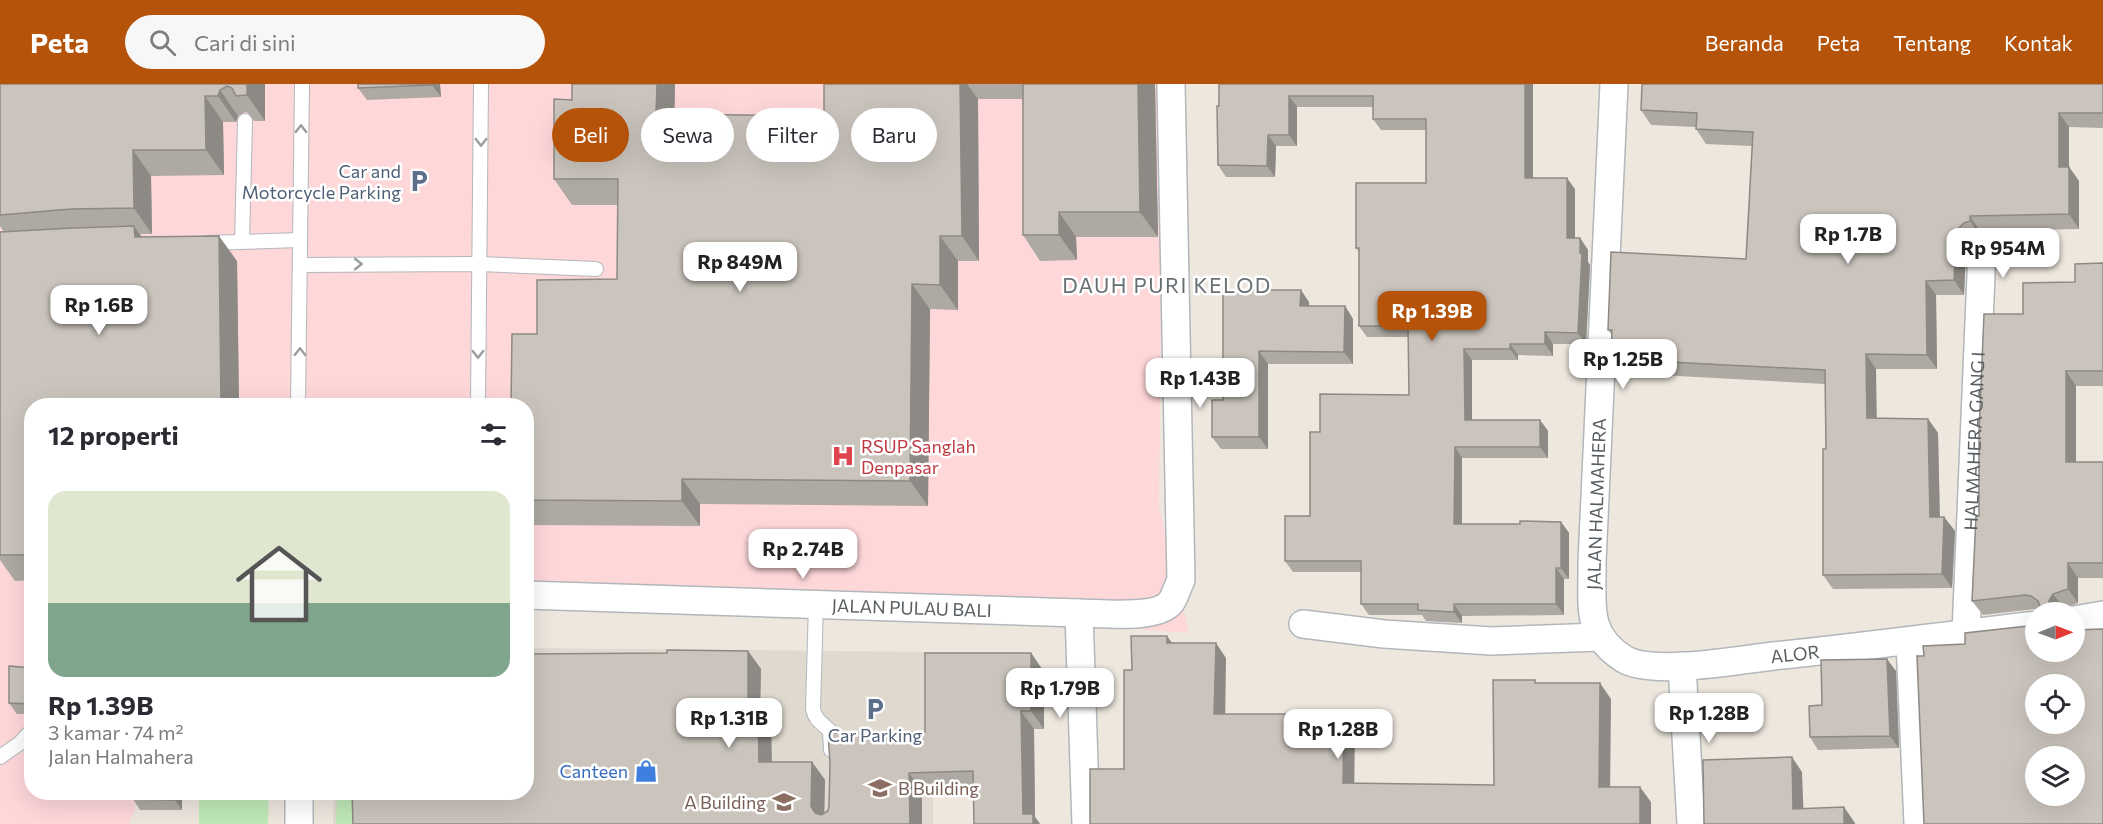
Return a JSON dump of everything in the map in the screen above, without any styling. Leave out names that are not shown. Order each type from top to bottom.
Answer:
[{"type":"street","name":"JALAN PULAU BALI","points":[[534,595],[1079,613],[1143,613],[1160,610],[1171,602],[1180,580],[1171,84]]},
{"type":"street","name":"JALAN HALMAHERA","points":[[1599,637],[1593,621],[1592,562],[1614,84]]},
{"type":"street","name":"HALMAHERA GANG I","points":[[1966,633],[1982,250]]},
{"type":"street","points":[[1079,613],[1086,824]]},
{"type":"street","points":[[2085,618],[2103,615]]},
{"type":"street","points":[[1303,624],[1384,634],[1491,641],[1599,637],[1625,659],[1641,665],[1682,666],[1691,824]]},
{"type":"street","name":"ALOR","points":[[1682,666],[1910,642],[2025,626]]},
{"type":"street","points":[[1910,642],[1918,824]]},
{"type":"street","points":[[299,800],[299,824]]},
{"type":"lane","points":[[298,398],[302,84]]},
{"type":"lane","points":[[478,398],[481,84]]},
{"type":"lane","points":[[242,242],[245,121]]},
{"type":"lane","points":[[195,243],[300,240]]},
{"type":"lane","points":[[300,265],[479,264],[596,269]]},
{"type":"lane","points":[[816,603],[813,709],[818,722],[830,731],[832,759]]},
{"type":"lane","points":[[0,757],[24,739]]},
{"type":"shaded area","name":"RSUP Sanglah Denpasar","points":[[0,84],[1163,84],[1159,507],[1189,633],[933,614],[534,607],[534,398],[24,398],[24,800],[135,800],[135,810],[129,824],[0,824]]},
{"type":"shaded area","points":[[534,648],[933,652],[933,824],[333,824],[334,800],[534,800]]},
{"type":"green space","points":[[199,800],[269,800],[268,824],[199,824]]},
{"type":"green space","points":[[337,800],[362,800],[362,824],[336,824]]},
{"type":"building","points":[[0,84],[247,84],[247,95],[236,96],[232,88],[227,86],[220,90],[218,96],[205,96],[206,150],[133,150],[134,208],[71,209],[0,215]]},
{"type":"building","points":[[358,84],[432,84],[432,85],[358,88]]},
{"type":"building","points":[[572,84],[657,84],[656,108],[641,108],[641,162],[734,162],[734,115],[746,115],[746,162],[839,162],[839,108],[824,108],[824,84],[960,84],[962,236],[940,236],[940,285],[912,284],[910,481],[682,479],[682,501],[534,500],[534,398],[511,398],[512,334],[537,334],[537,280],[617,279],[618,179],[554,179],[554,162],[629,162],[629,108],[554,108],[554,99],[572,100]]},
{"type":"building","points":[[1023,84],[1138,84],[1140,212],[1059,212],[1059,235],[1023,235]]},
{"type":"building","points":[[1219,84],[1525,84],[1525,178],[1567,178],[1567,238],[1580,238],[1580,253],[1582,253],[1578,333],[1545,332],[1545,344],[1510,344],[1510,349],[1464,349],[1465,420],[1540,420],[1540,447],[1455,447],[1454,524],[1561,522],[1561,568],[1556,568],[1556,604],[1454,604],[1454,612],[1418,610],[1418,604],[1361,604],[1361,561],[1285,561],[1285,516],[1310,516],[1310,432],[1320,432],[1320,394],[1409,395],[1408,326],[1359,326],[1356,183],[1426,183],[1426,119],[1373,119],[1373,96],[1289,96],[1289,135],[1268,135],[1267,166],[1218,165]]},
{"type":"building","points":[[1642,84],[2103,84],[2103,113],[2059,113],[2059,167],[2069,167],[2069,214],[1970,216],[1970,221],[1959,228],[1956,235],[1954,280],[1926,281],[1927,355],[1866,354],[1867,418],[1928,419],[1930,517],[1944,517],[1942,574],[1823,575],[1825,370],[1611,359],[1612,330],[1608,330],[1611,252],[1746,259],[1753,132],[1696,129],[1697,113],[1641,110]]},
{"type":"building","points":[[134,226],[135,237],[219,236],[221,398],[24,398],[24,555],[0,555],[0,232]]},
{"type":"building","points":[[2103,263],[2103,371],[2066,371],[2066,462],[2103,462],[2103,563],[2068,563],[2068,589],[2053,594],[2049,602],[2038,602],[2031,596],[2025,595],[1972,601],[1976,516],[1979,516],[1979,432],[1984,314],[2023,314],[2023,283],[2075,282],[2075,264]]},
{"type":"building","points":[[1223,290],[1301,290],[1300,306],[1345,306],[1344,352],[1259,351],[1259,437],[1212,437],[1212,400],[1223,400]]},
{"type":"building","points":[[2025,626],[2025,662],[2085,662],[2085,630],[2103,629],[2103,824],[1924,824],[1917,656],[1924,656],[1923,646],[1965,644],[1965,633]]},
{"type":"building","points":[[1131,636],[1167,636],[1167,643],[1216,643],[1214,714],[1298,714],[1298,717],[1344,717],[1343,783],[1494,785],[1493,680],[1535,680],[1535,683],[1600,683],[1599,787],[1640,787],[1640,824],[1090,824],[1090,769],[1124,769],[1124,670],[1132,670]]},
{"type":"building","points":[[667,650],[748,651],[748,708],[758,708],[759,762],[812,762],[811,806],[815,813],[821,815],[828,811],[829,806],[828,733],[925,732],[925,653],[1031,653],[1031,711],[1021,711],[1023,814],[1033,814],[1033,824],[974,824],[973,771],[909,773],[910,824],[353,824],[352,800],[534,800],[534,654],[667,653]]},
{"type":"building","points":[[1887,659],[1890,736],[1810,737],[1809,706],[1822,705],[1821,660]]},
{"type":"building","points":[[9,666],[24,667],[24,704],[9,703]]},
{"type":"building","points":[[1792,757],[1793,809],[1844,807],[1844,824],[1704,824],[1703,760]]},
{"type":"place","name":"Car and Motorcycle Parking","points":[[419,181]]},
{"type":"place","name":"RSUP Sanglah Denpasar","points":[[843,456]]},
{"type":"place","name":"Car Parking","points":[[875,709]]},
{"type":"place","name":"Canteen","points":[[646,771]]},
{"type":"place","name":"B Building","points":[[880,788]]},
{"type":"place","name":"A Building","points":[[784,802]]},
{"type":"district","name":"DAUH PURI KELOD","points":[[1167,284]]}]
